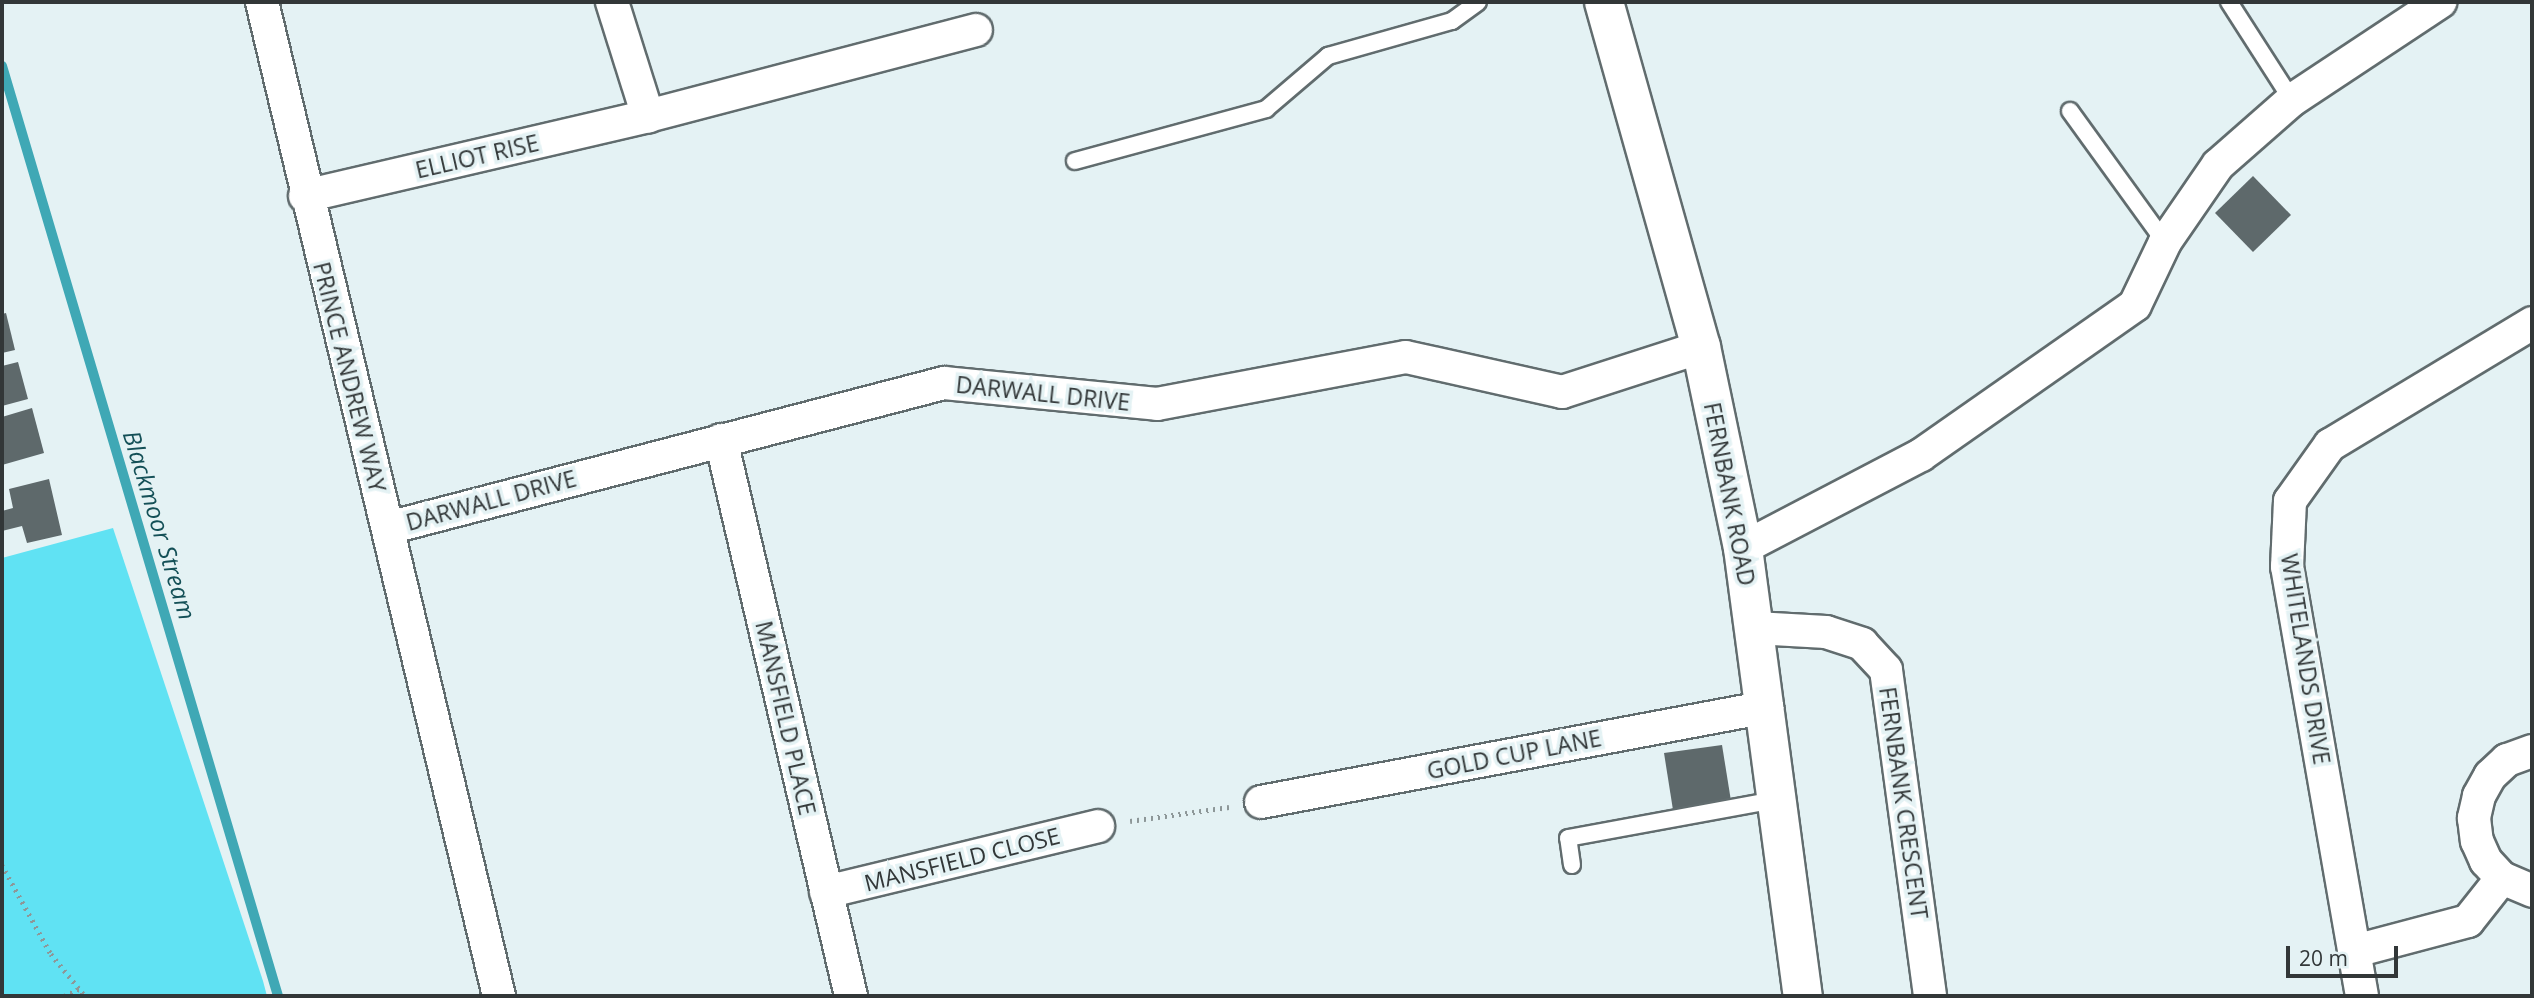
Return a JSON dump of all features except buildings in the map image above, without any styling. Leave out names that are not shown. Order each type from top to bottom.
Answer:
[{"type":"street","name":"PRINCE ANDREW WAY","points":[[262,2],[305,197],[499,996]]},
{"type":"street","points":[[612,2],[648,116]]},
{"type":"street","name":"FERNBANK ROAD","points":[[1604,2],[1701,347],[1743,548],[1767,707],[1803,996]]},
{"type":"street","points":[[1743,548],[1921,455],[2135,305],[2165,242],[2218,165],[2292,100],[2440,2]]},
{"type":"street","name":"ELLIOT RISE","points":[[305,197],[648,116],[976,30]]},
{"type":"street","name":"WHITELANDS DRIVE","points":[[2362,996],[2287,567],[2290,501],[2330,445],[2532,323]]},
{"type":"street","name":"DARWALL DRIVE","points":[[387,528],[944,383],[1157,404],[1406,357],[1562,392],[1701,347]]},
{"type":"street","name":"MANSFIELD PLACE","points":[[721,440],[851,996]]},
{"type":"street","name":"FERNBANK CRESCENT","points":[[1755,628],[1826,632],[1862,644],[1886,670],[1930,996]]},
{"type":"street","name":"GOLD CUP LANE","points":[[1261,802],[1767,707]]},
{"type":"street","points":[[2532,751],[2507,760],[2479,796],[2477,841],[2502,878],[2532,891]]},
{"type":"street","name":"MANSFIELD CLOSE","points":[[826,892],[1098,826]]},
{"type":"street","points":[[2355,951],[2468,921],[2502,878]]},
{"type":"lane","points":[[1075,161],[1266,109],[1328,56],[1452,21],[1478,2]]},
{"type":"lane","points":[[2229,2],[2292,100]]},
{"type":"lane","points":[[2070,111],[2165,242]]},
{"type":"lane","points":[[1572,864],[1568,838],[1779,800]]},
{"type":"path","points":[[1098,826],[1261,802]]},
{"type":"path","points":[[2,865],[51,954],[85,996]]},
{"type":"path","points":[[64,996],[79,989]]},
{"type":"shaded area","points":[[113,528],[267,996],[2,996],[2,558]]},
{"type":"waterway","name":"Blackmoor Stream","points":[[2,66],[278,996]]}]
